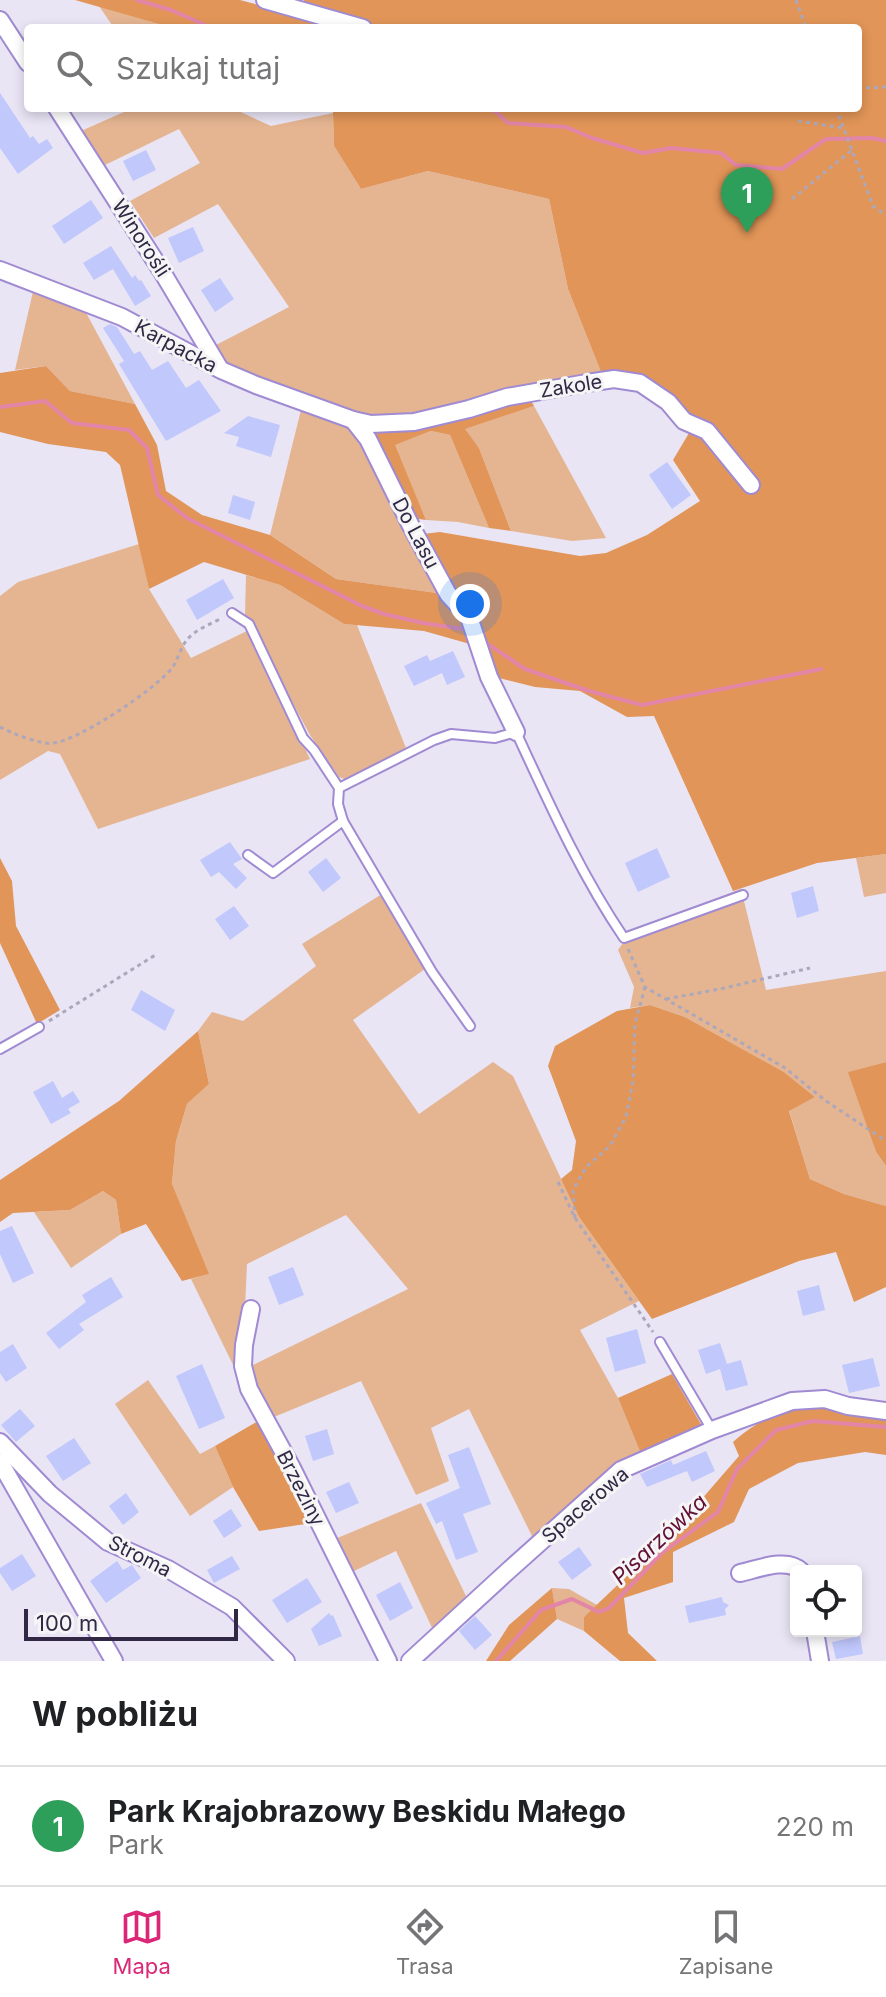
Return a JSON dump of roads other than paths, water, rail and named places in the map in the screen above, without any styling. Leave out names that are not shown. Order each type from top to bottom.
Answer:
[{"type":"street","points":[[265,0],[349,24]]},
{"type":"street","points":[[0,20],[24,57]]},
{"type":"street","name":"Winorośli","points":[[60,112],[221,370]]},
{"type":"street","name":"Karpacka","points":[[0,270],[122,317],[221,370],[256,385],[353,420]]},
{"type":"street","name":"Zakole","points":[[353,420],[371,424],[414,422],[507,397],[573,385],[614,379],[640,383],[668,402],[684,421],[707,431],[751,485]]},
{"type":"street","name":"Do Lasu","points":[[353,420],[368,439],[448,594],[469,617],[489,677],[516,732]]},
{"type":"street","name":"Brzeziny","points":[[251,1309],[243,1366],[249,1389],[388,1661]]},
{"type":"street","name":"Spacerowa","points":[[410,1661],[621,1470],[712,1430],[792,1401],[825,1399],[848,1406],[886,1411]]},
{"type":"street","name":"Stroma","points":[[0,1442],[50,1494],[108,1542],[168,1569],[232,1607],[286,1661]]},
{"type":"street","points":[[0,1462],[114,1661]]},
{"type":"street","points":[[740,1573],[792,1565]]},
{"type":"street","points":[[816,1637],[820,1661]]},
{"type":"lane","points":[[232,613],[249,624],[303,738],[339,788],[338,804],[343,821],[432,972],[470,1026]]},
{"type":"lane","points":[[339,788],[451,734],[495,738],[516,732],[565,838],[598,900],[624,938],[743,895]]},
{"type":"lane","points":[[248,855],[273,873],[343,821]]},
{"type":"lane","points":[[0,1049],[39,1027]]},
{"type":"lane","points":[[660,1342],[712,1430]]},
{"type":"waterway","points":[[137,0],[203,24]]},
{"type":"waterway","points":[[496,112],[508,123],[566,127],[643,153],[671,148],[721,153],[736,165],[782,169],[826,139],[872,138],[886,141]]},
{"type":"waterway","points":[[0,407],[45,401],[72,423],[129,430],[147,448],[158,495],[187,518],[362,606],[423,623],[462,629]]},
{"type":"waterway","points":[[482,640],[525,669],[642,705],[821,669]]},
{"type":"waterway","name":"Pisarzówka","points":[[496,1661],[541,1610],[572,1599],[599,1612],[609,1608],[663,1552],[718,1512],[737,1469],[776,1430],[813,1421],[886,1427]]},
{"type":"place","name":"Park Krajobrazowy Beskidu Małego","points":[[747,233]]}]
